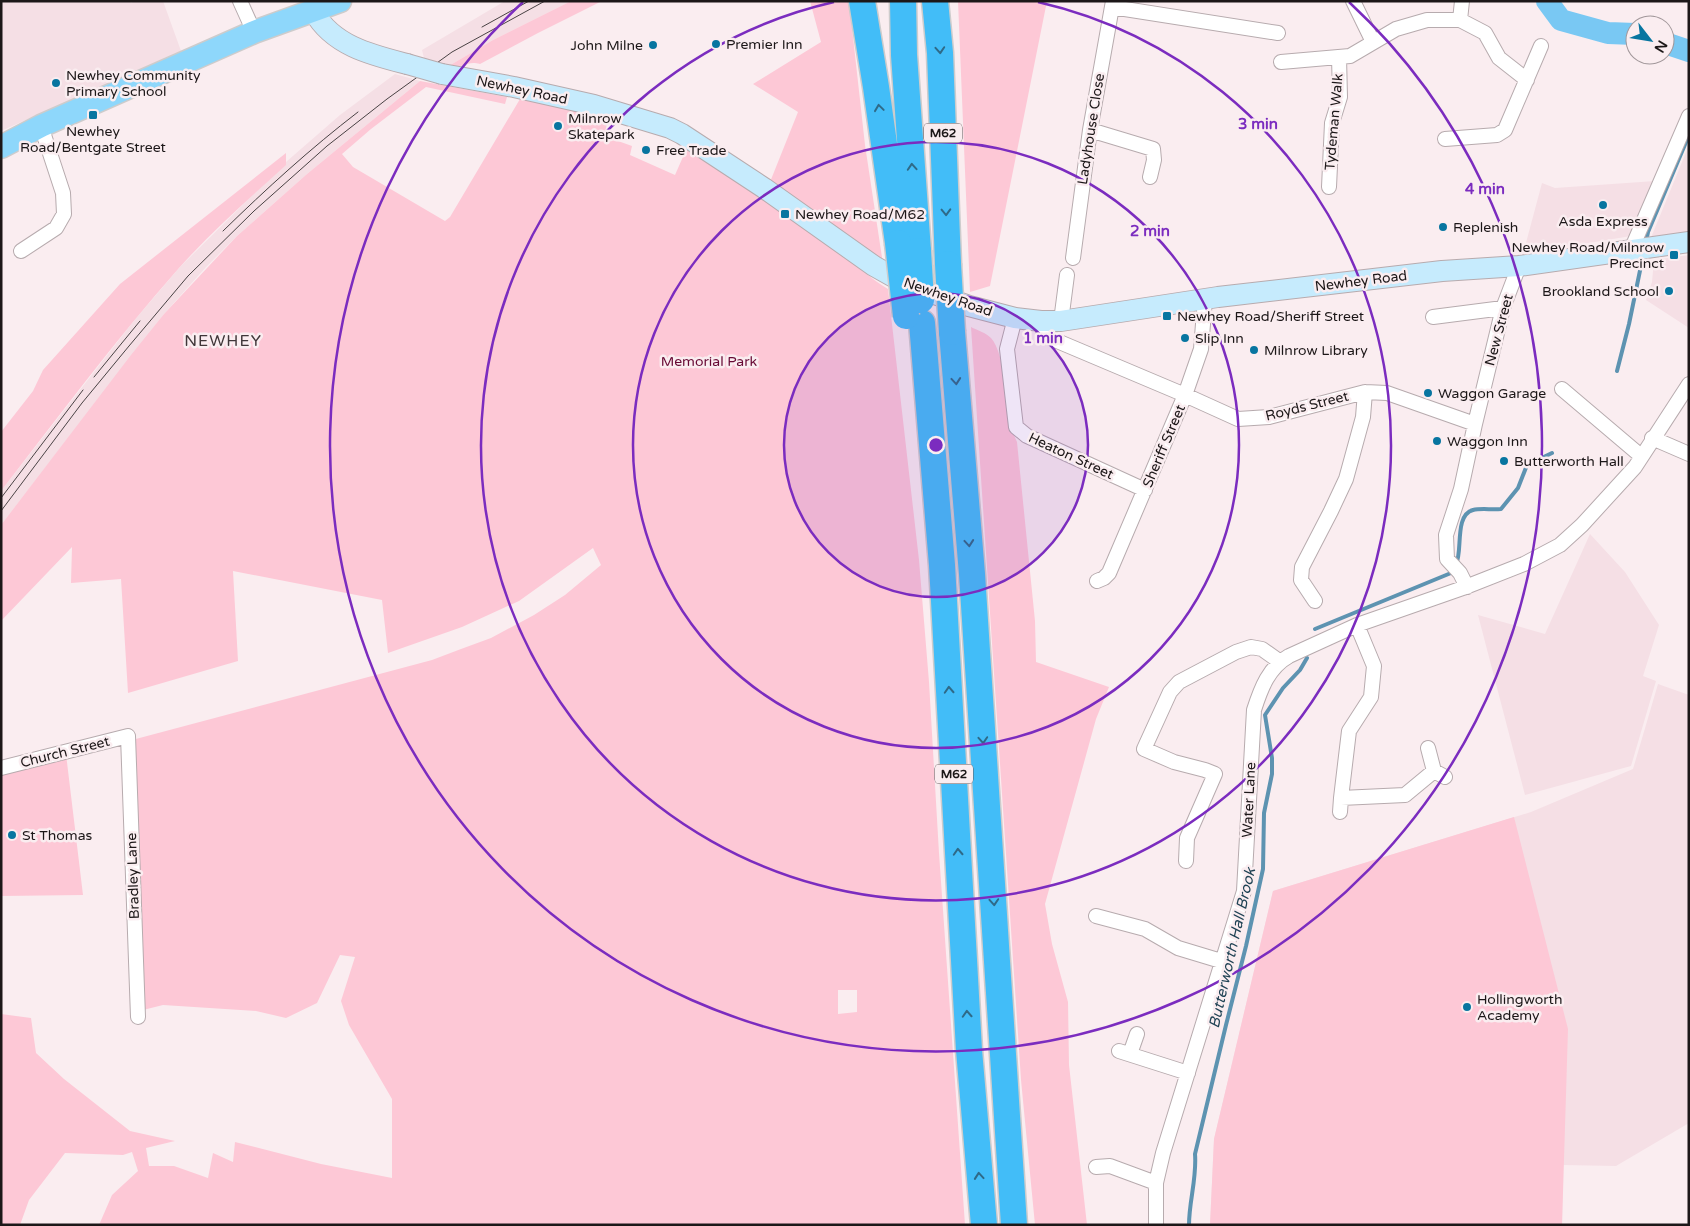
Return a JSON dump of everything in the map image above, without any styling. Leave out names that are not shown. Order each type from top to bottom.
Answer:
[{"type":"highway","name":"M62","points":[[862,1],[876,87],[908,247]]},
{"type":"highway","name":"M62","points":[[903,1],[908,247],[914,319],[942,565],[968,1040],[984,1225]]},
{"type":"highway","name":"M62","points":[[935,1],[940,53],[952,332],[973,584],[1014,1225]]},
{"type":"main road","points":[[1,147],[41,126],[254,32],[314,12],[340,1]]},
{"type":"street","points":[[240,1],[254,32]]},
{"type":"street","points":[[1353,1],[1373,42]]},
{"type":"street","points":[[1460,20],[1462,1]]},
{"type":"street","points":[[1113,4],[1278,33]]},
{"type":"street","name":"Ladyhouse Close","points":[[1073,258],[1090,130],[1113,4]]},
{"type":"street","name":"Newhey Road","points":[[314,12],[327,30],[346,44],[371,55],[442,74],[514,87],[594,105],[670,128],[764,188],[874,266],[906,284],[945,298],[1015,318],[1041,322],[1061,321],[1205,299],[1442,271],[1519,266],[1689,242]]},
{"type":"street","points":[[1282,62],[1350,56],[1396,29],[1427,20],[1460,20],[1485,33],[1499,58],[1527,80]]},
{"type":"street","points":[[1445,139],[1497,135],[1505,130],[1541,46]]},
{"type":"street","name":"Tydeman Walk","points":[[1329,187],[1332,123],[1340,97],[1340,57]]},
{"type":"street","points":[[1639,249],[1689,116]]},
{"type":"street","points":[[21,251],[56,228],[64,214],[63,193],[41,126]]},
{"type":"street","points":[[1090,130],[1153,149],[1154,160],[1150,177]]},
{"type":"street","name":"New Street","points":[[1475,424],[1503,308],[1519,266]]},
{"type":"street","points":[[1061,321],[1067,275]]},
{"type":"street","name":"Sheriff Street","points":[[1097,581],[1110,573],[1185,394],[1201,349],[1205,299]]},
{"type":"street","points":[[1433,317],[1503,308]]},
{"type":"street","name":"Heaton Street","points":[[1015,318],[1007,349],[1016,427],[1027,436],[1145,490]]},
{"type":"street","name":"Royds Street","points":[[1041,322],[1043,330],[1050,338],[1185,394],[1238,419],[1269,418],[1365,392],[1387,393],[1475,424]]},
{"type":"street","points":[[1186,861],[1187,838],[1215,774],[1174,762],[1144,749],[1170,692],[1178,682],[1236,652],[1252,647],[1262,649],[1279,661],[1357,625],[1468,587],[1524,564],[1560,545],[1582,525],[1635,467],[1652,438],[1689,384]]},
{"type":"street","points":[[1562,390],[1641,456]]},
{"type":"street","points":[[1315,601],[1302,580],[1302,567],[1346,479],[1363,417],[1365,392]]},
{"type":"street","points":[[1468,587],[1460,573],[1446,559],[1446,535],[1461,489],[1475,424]]},
{"type":"street","points":[[1652,438],[1689,454]]},
{"type":"street","points":[[1357,625],[1374,666],[1371,697],[1349,731],[1340,805],[1405,795],[1439,774],[1428,748]]},
{"type":"street","name":"Water Lane","points":[[1156,1225],[1156,1183],[1162,1153],[1244,891],[1254,710],[1261,687],[1279,661]]},
{"type":"street","name":"Church Street","points":[[1,768],[128,736]]},
{"type":"street","name":"Bradley Lane","points":[[128,736],[138,1017]]},
{"type":"street","points":[[1096,916],[1145,929],[1178,948],[1221,962]]},
{"type":"street","points":[[1137,1034],[1124,1052],[1188,1073]]},
{"type":"street","points":[[1096,1168],[1110,1166],[1156,1183]]},
{"type":"shaded area","name":"Newhey Community Primary School","points":[[1,1],[130,1],[131,3],[134,1],[163,1],[181,51],[1,131]]},
{"type":"shaded area","points":[[505,1],[571,1],[493,40],[447,67],[424,58],[422,50]]},
{"type":"shaded area","points":[[395,74],[420,81],[307,174],[237,236],[206,267],[164,314],[1,525],[1,491],[133,322],[180,267],[286,162],[340,115]]},
{"type":"shaded area","points":[[1689,145],[1689,235],[1650,240]]},
{"type":"shaded area","points":[[1655,181],[1631,236],[1523,254],[1542,183],[1555,188]]},
{"type":"shaded area","name":"Brookland School","points":[[1689,255],[1689,328],[1646,300],[1652,282],[1654,260]]},
{"type":"shaded area","points":[[1590,534],[1625,572],[1659,625],[1643,676],[1656,681],[1631,766],[1525,795],[1478,615],[1545,634]]},
{"type":"shaded area","name":"Hollingworth Academy","points":[[1658,684],[1689,695],[1689,1123],[1616,1166],[1563,1165],[1562,1225],[1210,1225],[1214,1139],[1273,891],[1531,812],[1633,769]]},
{"type":"green space","points":[[571,1],[602,1],[480,64],[471,63],[452,68],[447,67],[493,40]]},
{"type":"green space","points":[[810,1],[849,1],[865,145],[883,264],[770,182],[798,112],[753,84],[821,42]]},
{"type":"green space","points":[[958,1],[1047,1],[990,286],[970,292]]},
{"type":"green space","name":"Memorial Park","points":[[420,81],[507,97],[505,104],[426,87],[342,154],[353,167],[445,221],[450,217],[520,99],[580,111],[608,120],[604,136],[632,146],[630,155],[675,175],[686,150],[839,252],[888,289],[919,560],[929,682],[965,1225],[99,1225],[112,1195],[138,1171],[132,1152],[123,1155],[65,1153],[29,1200],[20,1225],[1,1225],[1,1014],[31,1018],[36,1053],[64,1079],[130,1131],[175,1141],[146,1148],[149,1166],[174,1166],[208,1178],[213,1153],[233,1162],[235,1142],[321,1164],[392,1178],[392,1099],[349,1025],[341,1001],[355,957],[340,955],[317,1003],[286,1018],[256,1011],[163,1005],[143,1010],[132,740],[432,660],[491,638],[534,615],[565,595],[601,565],[593,548],[519,601],[462,627],[388,653],[382,600],[233,571],[238,661],[128,693],[121,579],[71,583],[72,547],[1,621],[1,525],[164,314],[237,236],[307,174]],"holes":[[[838,990],[857,990],[857,1012],[838,1014]]]},
{"type":"green space","points":[[286,153],[286,165],[205,241],[133,322],[1,491],[1,432],[33,391],[43,370],[120,284]]},
{"type":"green space","points":[[971,327],[991,338],[996,346],[1006,383],[1013,433],[1017,442],[1035,621],[1036,662],[1109,687],[1096,719],[1045,904],[1052,944],[1068,1002],[1069,1065],[1087,1225],[1035,1225],[1021,1080]]},
{"type":"green space","points":[[66,754],[83,895],[1,896],[1,770]]},
{"type":"green space","name":"Hollingworth Academy","points":[[1514,817],[1568,1029],[1562,1225],[1210,1225],[1214,1139],[1273,891]]},
{"type":"waterway","points":[[1547,1],[1561,20],[1608,33],[1625,34]]},
{"type":"waterway","points":[[1675,46],[1689,51]]},
{"type":"waterway","name":"Butterworth Hall Brook","points":[[1646,242],[1648,232],[1689,135]]},
{"type":"waterway","name":"Butterworth Hall Brook","points":[[1617,371],[1643,256]]},
{"type":"waterway","name":"Butterworth Hall Brook","points":[[1456,564],[1461,526],[1467,513],[1476,509],[1501,509],[1518,488],[1527,465],[1552,453]]},
{"type":"waterway","name":"Butterworth Hall Brook","points":[[1315,629],[1451,573],[1452,570]]},
{"type":"waterway","name":"Butterworth Hall Brook","points":[[1189,1225],[1195,1172],[1195,1154],[1263,869],[1264,813],[1272,774],[1272,758],[1265,715],[1283,688],[1300,670],[1307,658]]},
{"type":"tram line","points":[[482,27],[529,1]]},
{"type":"tram line","points":[[1,511],[82,403],[188,276],[254,211],[327,146],[387,99],[452,52],[545,1]]},
{"type":"tram line","points":[[223,231],[289,169],[358,112]]},
{"type":"tram line","points":[[94,377],[140,321]]},
{"type":"tram line","points":[[1,498],[83,390]]},
{"type":"place","name":"Premier Inn","points":[[716,44]]},
{"type":"place","name":"John Milne","points":[[653,45]]},
{"type":"place","name":"Newhey Community Primary School","points":[[56,83]]},
{"type":"place","name":"Newhey Road/Bentgate Street","points":[[93,115]]},
{"type":"place","name":"Milnrow Skatepark","points":[[558,126]]},
{"type":"place","name":"Free Trade","points":[[646,150]]},
{"type":"place","name":"Asda Express","points":[[1603,205]]},
{"type":"place","name":"Newhey Road/M62","points":[[785,214]]},
{"type":"place","name":"Replenish","points":[[1443,227]]},
{"type":"place","name":"Newhey Road/Milnrow Precinct","points":[[1674,255]]},
{"type":"place","name":"Brookland School","points":[[1669,291]]},
{"type":"place","name":"Newhey Road/Sheriff Street","points":[[1167,316]]},
{"type":"place","name":"Slip Inn","points":[[1185,338]]},
{"type":"place","name":"Milnrow Library","points":[[1254,350]]},
{"type":"place","name":"Waggon Garage","points":[[1428,393]]},
{"type":"place","name":"Waggon Inn","points":[[1437,441]]},
{"type":"place","name":"Butterworth Hall","points":[[1504,461]]},
{"type":"place","name":"St Thomas","points":[[12,835]]},
{"type":"place","name":"Hollingworth Academy","points":[[1467,1007]]},
{"type":"district","name":"NEWHEY","points":[[223,341]]}]
